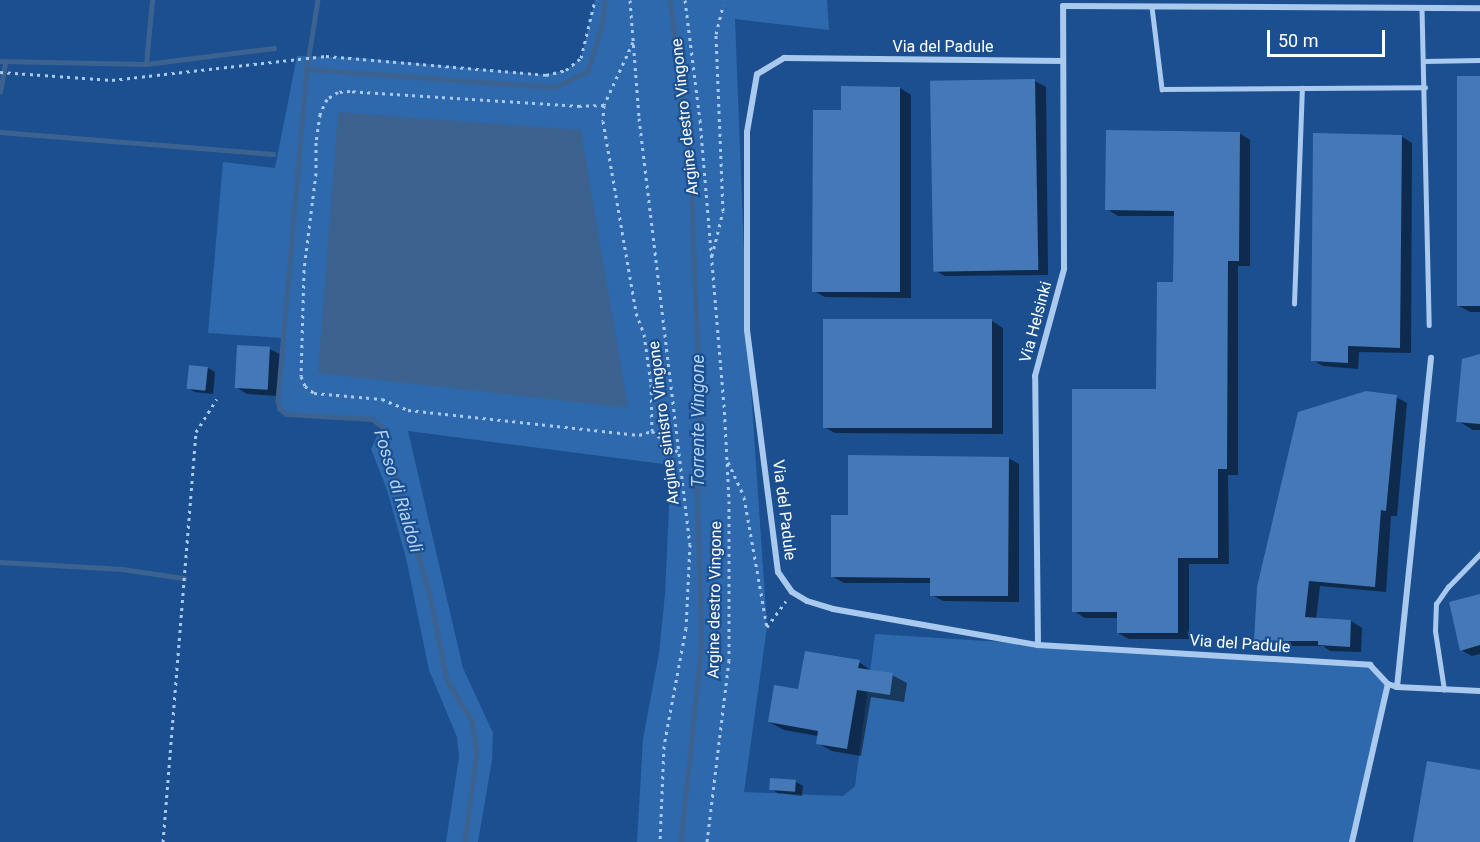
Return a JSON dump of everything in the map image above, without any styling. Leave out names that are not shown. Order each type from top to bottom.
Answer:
[{"type":"street","name":"Via Helsinki","points":[[1038,645],[1035,376],[1064,269],[1063,6],[1152,7]]},
{"type":"street","points":[[1152,7],[1480,8]]},
{"type":"street","name":"Via del Padule","points":[[1063,61],[784,58],[757,74],[747,132],[747,330],[778,572],[792,592],[807,601],[833,609],[1038,645],[1370,665],[1388,684]]},
{"type":"street","points":[[1397,687],[1431,358]]},
{"type":"street","points":[[1352,842],[1388,684],[1444,692],[1480,692]]},
{"type":"lane","points":[[1152,7],[1162,89],[1425,87]]},
{"type":"lane","points":[[1422,8],[1429,325]]},
{"type":"lane","points":[[1424,61],[1480,60]]},
{"type":"lane","points":[[1293,304],[1302,88]]},
{"type":"lane","points":[[1444,692],[1435,631],[1436,604],[1448,587],[1480,554]]},
{"type":"path","points":[[0,72],[112,80],[326,56],[546,75],[566,70],[581,58],[595,0]]},
{"type":"path","name":"Argine sinistro Vingone","points":[[630,0],[639,118],[690,544],[686,618],[664,746],[660,842]]},
{"type":"path","name":"Argine destro Vingone","points":[[685,0],[700,120],[727,460],[729,660],[707,842]]},
{"type":"path","points":[[711,259],[723,211],[716,34],[723,5]]},
{"type":"path","points":[[634,40],[604,105],[603,121],[636,313],[644,334],[651,384],[652,431],[681,456]]},
{"type":"path","points":[[604,105],[580,106],[350,91],[338,92],[327,99],[320,114],[316,142],[316,173],[304,270],[301,376],[305,386],[314,393],[382,399],[408,410],[639,435],[652,431]]},
{"type":"path","points":[[163,842],[196,432],[217,399]]},
{"type":"path","points":[[727,460],[744,497],[767,627],[792,592]]},
{"type":"shaded area","points":[[595,0],[827,0],[829,30],[735,19],[747,330],[767,627],[744,792],[843,796],[855,786],[875,634],[1370,665],[1388,684],[1352,842],[637,842],[643,739],[659,653],[665,594],[671,465],[408,431],[463,668],[493,733],[492,760],[478,842],[446,842],[459,757],[457,737],[429,670],[406,558],[387,490],[371,449],[382,426],[372,419],[286,414],[280,409],[278,401],[282,338],[208,333],[223,162],[275,168],[297,56],[361,58],[546,75],[566,70],[581,58]]},
{"type":"shaded area","points":[[338,112],[581,130],[628,408],[318,373]]},
{"type":"building","points":[[1457,76],[1480,76],[1480,306],[1457,306]]},
{"type":"building","points":[[1035,79],[1038,270],[933,272],[930,81]]},
{"type":"building","points":[[841,86],[900,87],[900,292],[812,292],[813,110],[841,110]]},
{"type":"building","points":[[1106,130],[1240,132],[1239,261],[1228,261],[1227,469],[1218,469],[1218,558],[1178,558],[1178,633],[1117,633],[1117,612],[1072,612],[1072,389],[1156,389],[1157,282],[1173,282],[1174,211],[1105,210]]},
{"type":"building","points":[[1313,133],[1402,135],[1400,348],[1348,346],[1348,363],[1311,361]]},
{"type":"building","points":[[823,319],[992,319],[992,428],[823,428]]},
{"type":"building","points":[[237,345],[270,347],[268,390],[235,388]]},
{"type":"building","points":[[1480,354],[1480,424],[1456,422],[1462,359]]},
{"type":"building","points":[[189,365],[208,367],[205,391],[186,389]]},
{"type":"building","points":[[1366,391],[1397,395],[1386,511],[1381,510],[1375,587],[1309,581],[1305,617],[1351,620],[1350,647],[1318,645],[1318,641],[1254,641],[1257,587],[1298,412]]},
{"type":"building","points":[[848,455],[1009,457],[1008,596],[930,596],[930,578],[831,577],[831,515],[848,515]]},
{"type":"building","points":[[1480,594],[1480,645],[1460,651],[1449,602]]},
{"type":"building","points":[[805,651],[860,660],[858,668],[893,673],[890,695],[857,690],[847,749],[816,744],[818,731],[768,722],[774,685],[798,689]]},
{"type":"building","points":[[1427,761],[1480,770],[1480,842],[1413,842]]},
{"type":"building","points":[[770,778],[796,780],[795,792],[769,790]]},
{"type":"waterway","points":[[146,64],[152,0]]},
{"type":"waterway","name":"Fosso di Rialdoli","points":[[318,0],[307,69],[278,401],[280,409],[286,414],[372,419],[382,426],[430,596],[447,680],[472,721],[477,752],[465,842]]},
{"type":"waterway","points":[[307,69],[555,87],[588,71],[602,23],[605,0]]},
{"type":"waterway","name":"Torrente Vingone","points":[[670,0],[690,147],[700,412],[697,491],[702,643],[681,842]]},
{"type":"waterway","points":[[0,61],[146,64],[274,48]]},
{"type":"waterway","points":[[0,92],[5,63]]},
{"type":"waterway","points":[[0,132],[273,154]]},
{"type":"waterway","points":[[0,562],[122,569],[184,578]]}]
